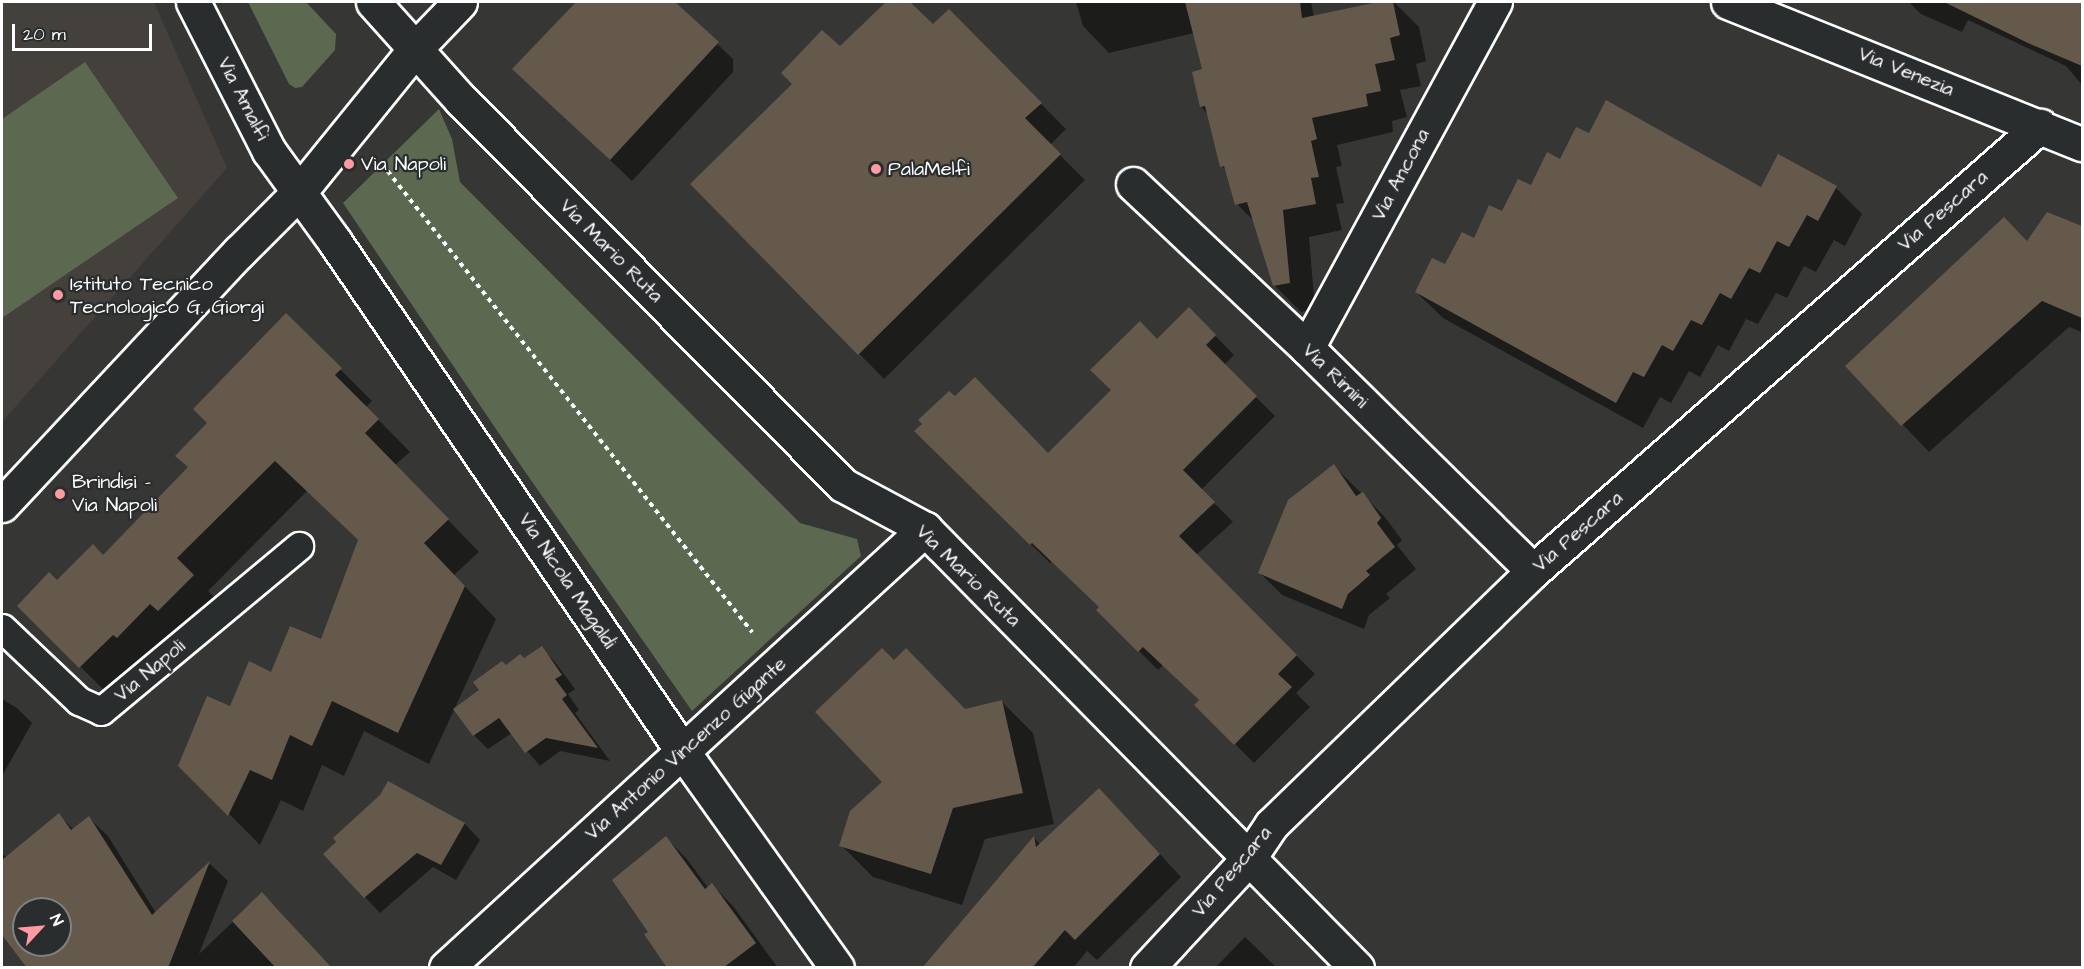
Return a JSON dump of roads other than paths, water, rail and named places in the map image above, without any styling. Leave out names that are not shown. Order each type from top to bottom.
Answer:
[{"type":"street","name":"Via Amalfi","points":[[193,2],[269,151],[300,191]]},
{"type":"street","points":[[373,2],[415,49]]},
{"type":"street","points":[[2,505],[238,252],[300,191],[415,49],[460,2]]},
{"type":"street","name":"Via Ancona","points":[[1307,348],[1494,2]]},
{"type":"street","name":"Via Venezia","points":[[1728,2],[2082,144]]},
{"type":"street","name":"Via Mario Ruta","points":[[415,49],[461,100],[843,485],[925,529],[1357,968]]},
{"type":"street","name":"Via Pescara","points":[[1147,968],[1250,858],[1270,825],[1533,571],[2040,126]]},
{"type":"street","name":"Via Rimini","points":[[1133,184],[1307,348],[1533,571]]},
{"type":"street","name":"Via Nicola Magaldi","points":[[300,191],[683,752],[837,968]]},
{"type":"street","name":"Via Antonio Vincenzo Gigante","points":[[446,968],[925,529]]},
{"type":"lane","name":"Via Napoli","points":[[2,628],[79,700],[101,711],[299,546]]},
{"type":"place","name":"Via Napoli","points":[[349,164]]},
{"type":"place","name":"PalaMelfi","points":[[876,169]]},
{"type":"place","name":"Istituto Tecnico Tecnologico G. Giorgi","points":[[58,295]]},
{"type":"place","name":"Brindisi - Via Napoli","points":[[60,494]]}]
